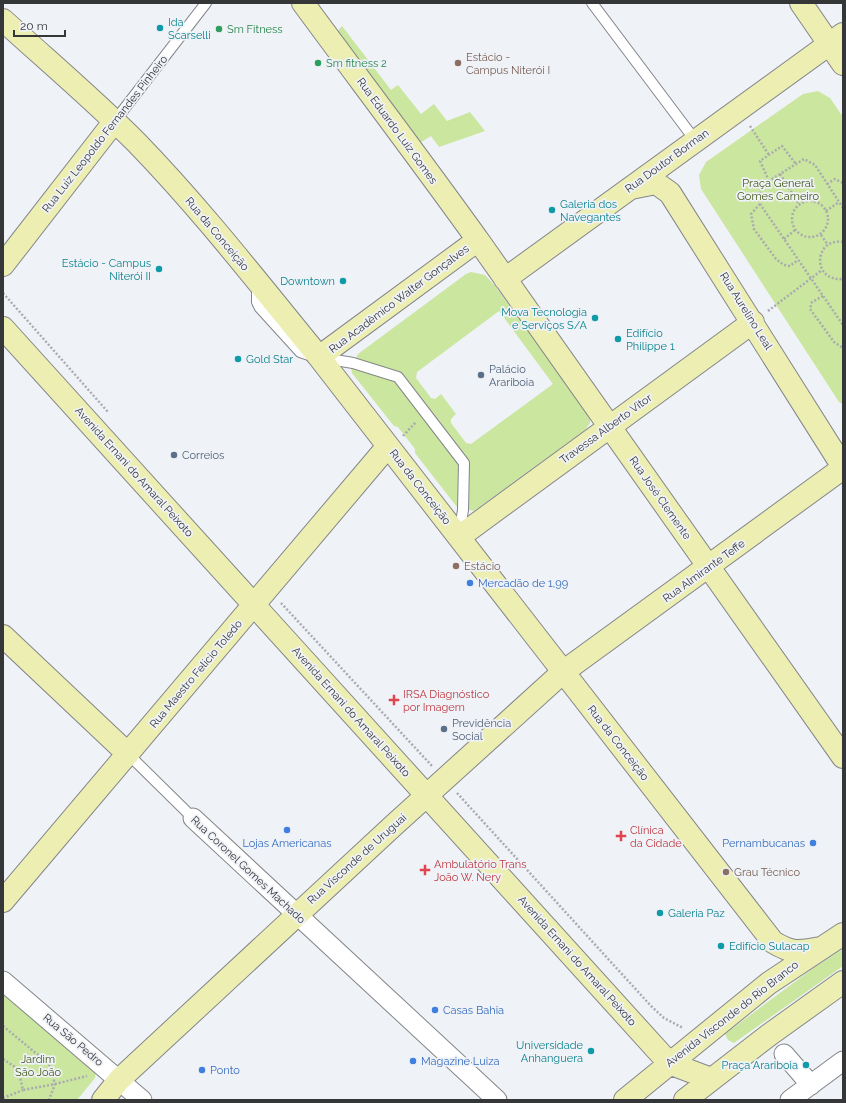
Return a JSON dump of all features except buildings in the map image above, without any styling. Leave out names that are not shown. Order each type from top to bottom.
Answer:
[{"type":"street","name":"Rua Eduardo Luiz Gomes","points":[[303,3],[478,240]]},
{"type":"street","points":[[801,3],[836,39],[843,64]]},
{"type":"street","name":"Rua da Conceição","points":[[3,20],[136,143],[196,209],[257,282],[319,357],[773,942],[785,949],[799,953],[821,948]]},
{"type":"street","name":"Rua Doutor Borman","points":[[505,278],[836,39]]},
{"type":"street","name":"Rua Luiz Leopoldo Fernandes Pinheiro","points":[[3,265],[114,122]]},
{"type":"street","name":"Rua Aurelino Leal","points":[[630,188],[656,184],[670,193],[754,322],[843,468]]},
{"type":"street","name":"Rua José Clemente","points":[[478,240],[610,426],[708,568],[843,757]]},
{"type":"street","name":"Rua Acadêmico Walter Gonçalves","points":[[319,357],[478,240]]},
{"type":"street","name":"Travessa Alberto Vitor","points":[[459,537],[754,322]]},
{"type":"street","name":"Avenida Ernani do Amaral Peixoto","points":[[3,328],[261,597],[427,796],[669,1063],[711,1079]]},
{"type":"street","name":"Rua Maestro Felício Toledo","points":[[3,901],[261,597],[390,448]]},
{"type":"street","name":"Rua Almirante Teffe","points":[[563,672],[708,568],[843,468]]},
{"type":"street","name":"Rua Coronel Gomes Machado","points":[[3,636],[128,754]]},
{"type":"street","name":"Rua Visconde de Uruguai","points":[[103,1100],[119,1080],[296,915],[563,672]]},
{"type":"street","name":"Rua Coronel Gomes Machado","points":[[193,818],[497,1100]]},
{"type":"street","name":"Avenida Visconde do Rio Branco","points":[[625,1100],[768,983],[843,934]]},
{"type":"street","name":"Rua São Pedro","points":[[3,981],[142,1100]]},
{"type":"street","points":[[685,1100],[815,1000],[843,982]]},
{"type":"street","points":[[784,1054],[812,1085]]},
{"type":"street","points":[[790,1100],[843,1061]]},
{"type":"lane","name":"Rua Luiz Leopoldo Fernandes Pinheiro","points":[[114,122],[206,3]]},
{"type":"lane","points":[[592,3],[695,140]]},
{"type":"lane","points":[[319,357],[353,363],[398,377],[464,463],[463,510],[459,537]]},
{"type":"lane","name":"Rua Coronel Gomes Machado","points":[[128,754],[193,818]]},
{"type":"path","points":[[752,129],[769,155]]},
{"type":"path","points":[[769,181],[760,161],[782,146],[796,164]]},
{"type":"path","points":[[843,208],[815,164],[804,159],[769,181],[760,189],[760,204],[843,325]]},
{"type":"path","points":[[780,174],[799,204]]},
{"type":"path","points":[[827,184],[835,179],[843,183]]},
{"type":"path","points":[[804,201],[817,202],[826,210],[828,216],[827,226],[821,234],[810,238],[799,234],[795,230],[791,220],[795,208],[799,204],[804,201]]},
{"type":"path","points":[[826,210],[839,202]]},
{"type":"path","points":[[760,204],[751,214],[754,229],[776,259],[784,266],[790,266],[798,260]]},
{"type":"path","points":[[784,239],[795,230]]},
{"type":"path","points":[[821,234],[828,245]]},
{"type":"path","points":[[843,242],[828,245],[821,253],[820,259],[822,270],[831,278],[843,279]]},
{"type":"path","points":[[776,304],[822,270]]},
{"type":"path","points":[[3,294],[108,413]]},
{"type":"path","points":[[823,296],[812,302],[810,309],[834,342],[843,348]]},
{"type":"path","points":[[840,320],[843,317]]},
{"type":"path","points":[[390,448],[426,413]]},
{"type":"path","points":[[261,597],[445,780],[651,1006],[664,1018],[675,1024],[704,1035]]},
{"type":"path","points":[[3,1026],[49,1064],[55,1084],[49,1100]]},
{"type":"path","points":[[3,1059],[18,1069],[23,1090]]},
{"type":"path","points":[[3,1098],[23,1090],[89,1076]]},
{"type":"green space","points":[[342,26],[391,90],[398,85],[421,114],[434,104],[447,121],[470,112],[485,131],[439,147],[431,136],[418,144],[337,32]]},
{"type":"green space","name":"Praça General Gomes Carneiro","points":[[818,91],[830,98],[843,117],[843,404],[839,402],[701,189],[699,175],[706,162],[803,94]]},
{"type":"green space","points":[[471,272],[485,275],[495,286],[590,414],[590,423],[585,430],[474,511],[457,507],[415,453],[415,449],[398,427],[394,426],[352,373],[351,368],[358,354],[466,274]],"holes":[[[499,311],[553,384],[471,444],[466,443],[451,423],[451,419],[456,414],[441,394],[435,399],[431,398],[416,378],[417,372]]]},
{"type":"green space","points":[[843,949],[843,966],[734,1043],[728,1040],[725,1034],[812,969]]},
{"type":"green space","name":"Jardim São João","points":[[3,992],[96,1069],[95,1078],[77,1100],[3,1100]]},
{"type":"place","name":"Ida Scarselli","points":[[160,28]]},
{"type":"place","name":"Sm Fitness","points":[[219,29]]},
{"type":"place","name":"Sm fitness 2","points":[[318,63]]},
{"type":"place","name":"Estácio - Campus Niterói I","points":[[458,63]]},
{"type":"place","name":"Galeria dos Navegantes","points":[[552,210]]},
{"type":"place","name":"Estácio - Campus Niterói II","points":[[159,269]]},
{"type":"place","name":"Downtown","points":[[343,281]]},
{"type":"place","name":"Mova Tecnologia e Serviços S/A","points":[[595,318]]},
{"type":"place","name":"Edifício Philippe 1","points":[[618,339]]},
{"type":"place","name":"Gold Star","points":[[238,359]]},
{"type":"place","name":"Palácio Arariboia","points":[[481,375]]},
{"type":"place","name":"Correios","points":[[174,455]]},
{"type":"place","name":"Estácio","points":[[456,566]]},
{"type":"place","name":"Mercadão de 1,99","points":[[470,583]]},
{"type":"place","name":"IRSA Diagnóstico por Imagem","points":[[394,700]]},
{"type":"place","name":"Previdência Social","points":[[444,729]]},
{"type":"place","name":"Lojas Americanas","points":[[287,830]]},
{"type":"place","name":"Clínica da Cidade","points":[[621,836]]},
{"type":"place","name":"Pernambucanas","points":[[813,843]]},
{"type":"place","name":"Ambulatório Trans João W. Nery","points":[[425,870]]},
{"type":"place","name":"Grau Técnico","points":[[726,872]]},
{"type":"place","name":"Galeria Paz","points":[[660,913]]},
{"type":"place","name":"Edifício Sulacap","points":[[721,946]]},
{"type":"place","name":"Casas Bahia","points":[[435,1010]]},
{"type":"place","name":"Universidade Anhanguera","points":[[591,1051]]},
{"type":"place","name":"Magazine Luiza","points":[[413,1061]]},
{"type":"place","name":"Praça Arariboia","points":[[806,1065]]},
{"type":"place","name":"Ponto","points":[[202,1070]]}]
